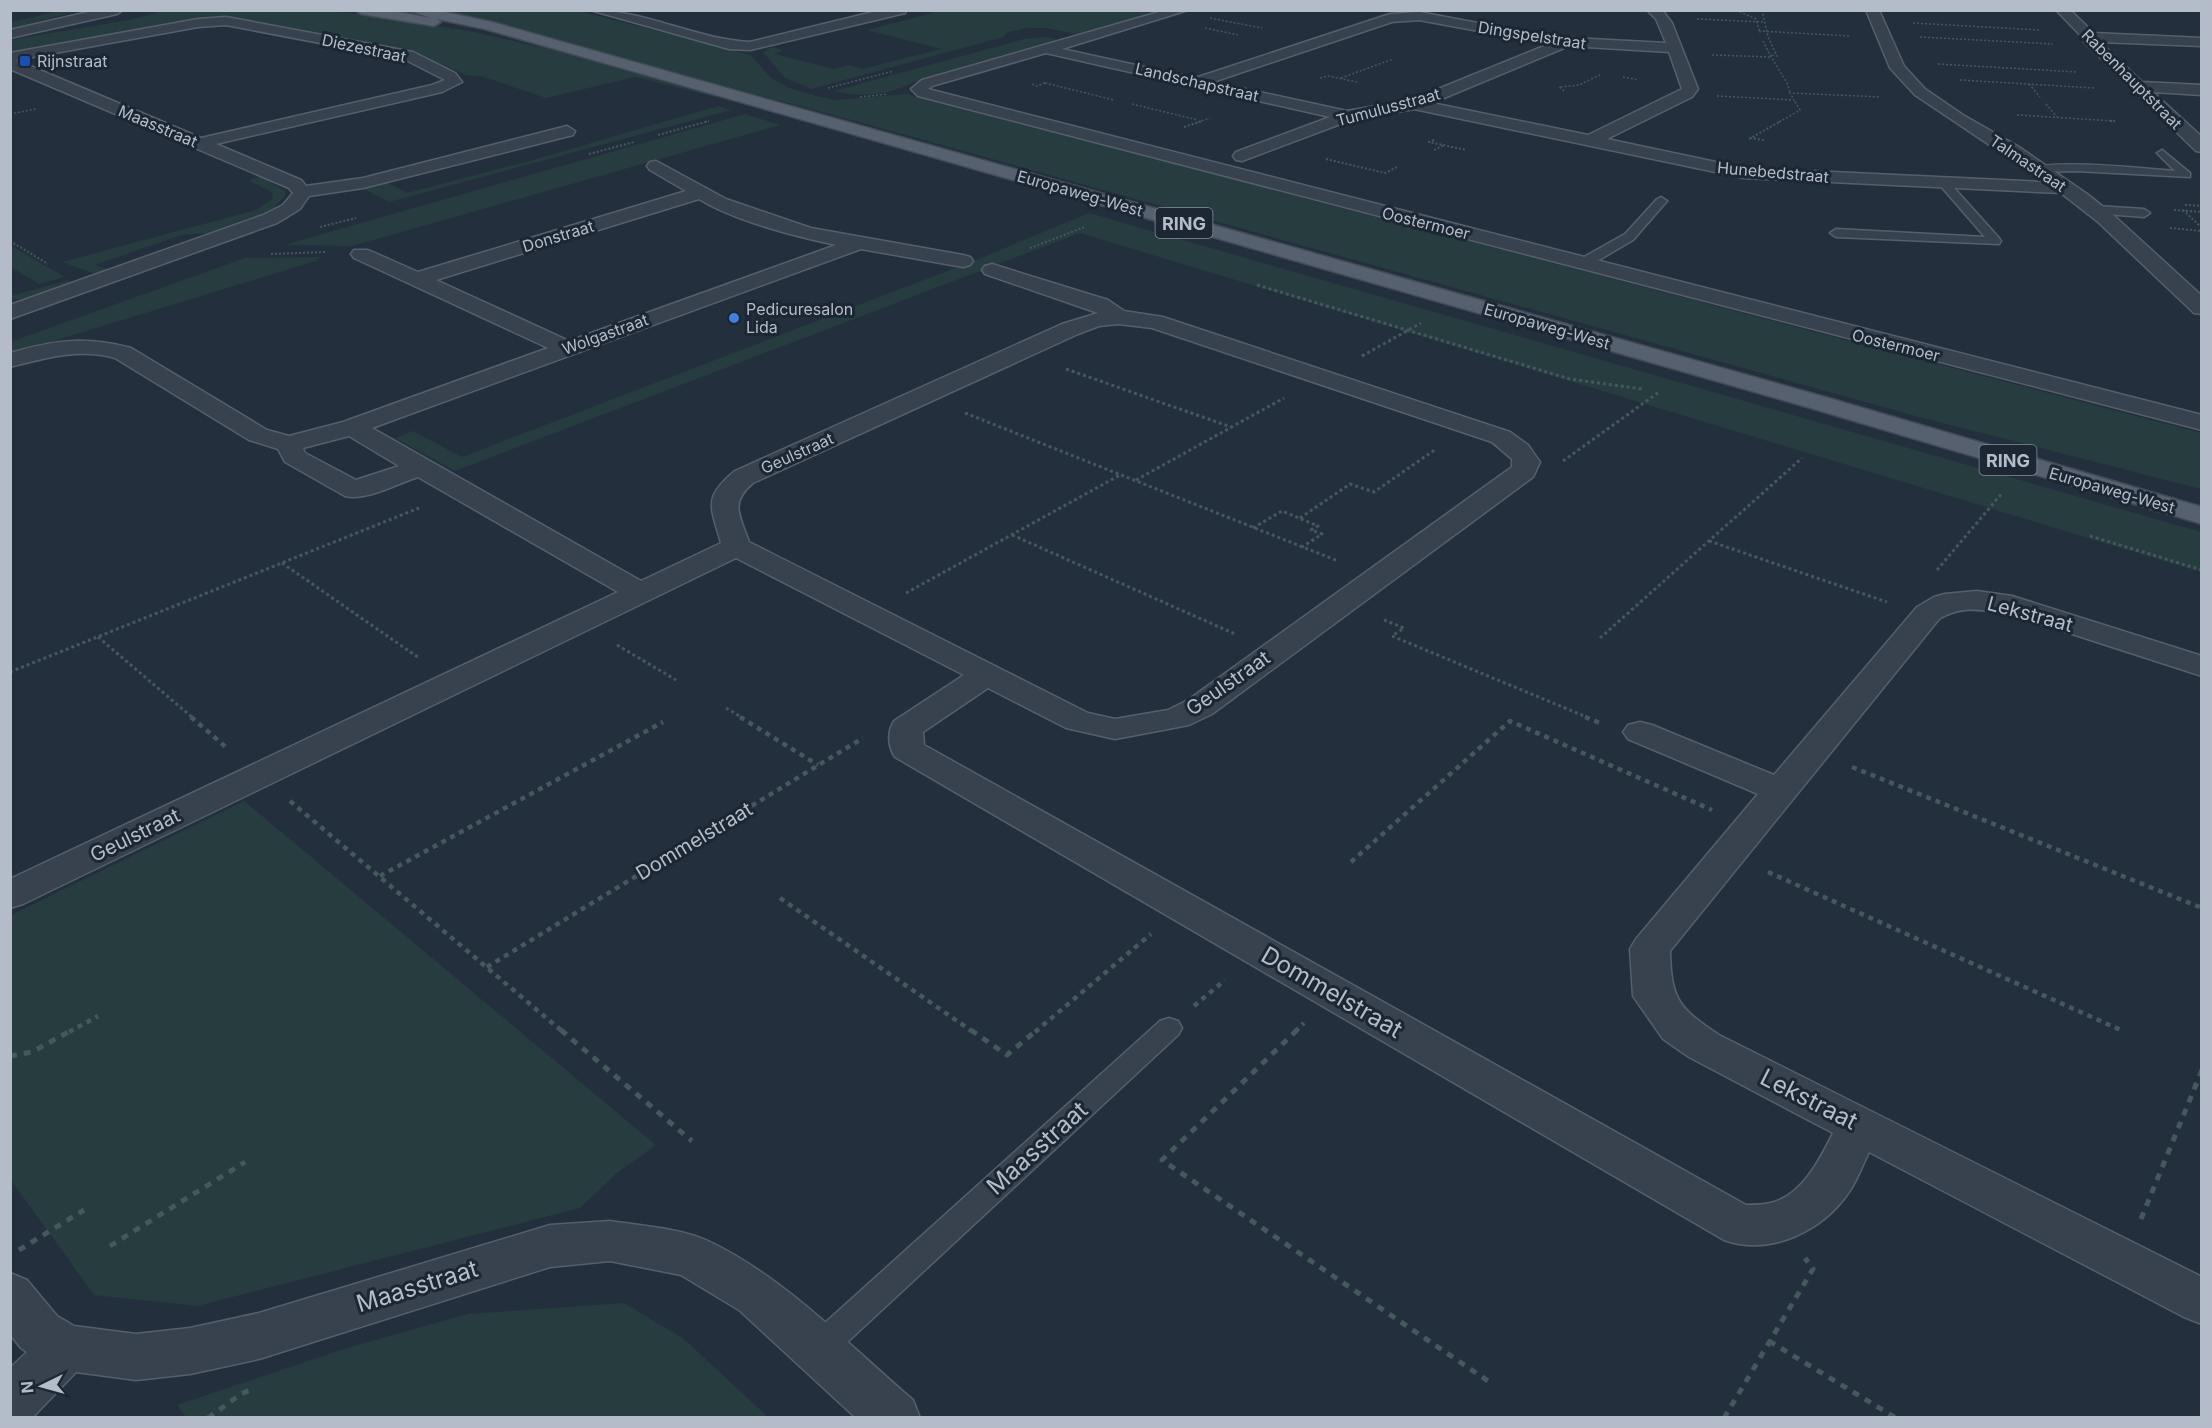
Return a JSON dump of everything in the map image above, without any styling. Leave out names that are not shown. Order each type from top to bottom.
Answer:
[{"type":"main road","name":"Europaweg-West","points":[[362,10],[551,44]]},
{"type":"main road","name":"Europaweg-West","points":[[414,10],[487,25],[1816,402],[2202,516]]},
{"type":"main road","name":"Europaweg-West","points":[[1816,402],[2202,499]]},
{"type":"street","points":[[86,16],[107,10]]},
{"type":"street","points":[[10,34],[117,10]]},
{"type":"street","points":[[596,10],[729,45],[750,46],[900,10]]},
{"type":"street","name":"Rabenhauptstraat","points":[[2062,10],[2090,37],[2089,39],[2202,147]]},
{"type":"street","points":[[919,89],[927,83],[1180,11]]},
{"type":"street","points":[[1590,141],[1687,94],[1690,89],[1676,51],[1658,14]]},
{"type":"street","name":"Dingspelstraat","points":[[1197,82],[1390,18],[1419,16],[1568,42],[1676,51]]},
{"type":"street","name":"Talmastraat","points":[[1874,16],[1897,68],[1927,98],[2040,169],[2096,210],[2197,300]]},
{"type":"street","name":"Diezestraat","points":[[10,57],[198,23],[226,21],[408,55],[450,76],[454,82],[437,89],[200,143]]},
{"type":"street","points":[[2090,37],[2202,42]]},
{"type":"street","name":"Tumulusstraat","points":[[1242,156],[1347,116],[1414,104],[1568,42]]},
{"type":"street","name":"Landschapstraat","points":[[1048,49],[1347,116]]},
{"type":"street","name":"Maasstraat","points":[[10,63],[295,184],[302,192]]},
{"type":"street","points":[[2138,86],[2202,90]]},
{"type":"street","name":"Oostermoer","points":[[919,89],[923,93],[2202,423]]},
{"type":"street","name":"Hunebedstraat","points":[[1414,104],[1701,165],[1759,174],[2066,188]]},
{"type":"street","points":[[10,313],[270,219],[290,209],[299,200],[302,192],[346,187],[567,131]]},
{"type":"street","points":[[478,136],[504,147]]},
{"type":"street","name":"Wolgastraat","points":[[656,166],[698,193],[719,203],[807,233],[963,261]]},
{"type":"street","name":"Donstraat","points":[[418,279],[698,193]]},
{"type":"street","name":"Wolgastraat","points":[[289,444],[352,426],[859,243]]},
{"type":"street","points":[[362,254],[567,348]]},
{"type":"street","name":"Geulstraat","points":[[992,270],[1100,305],[1118,318]]},
{"type":"street","name":"Geulstraat","points":[[1118,318],[1155,322],[1501,437],[1515,446],[1527,462],[1524,471],[1192,710],[1177,718],[1115,729],[1078,721],[736,547],[724,507],[728,490],[744,477],[1085,323],[1118,318]]},
{"type":"street","points":[[10,360],[71,345],[101,346],[123,353],[258,435],[289,444],[294,457],[354,490],[420,467]]},
{"type":"street","points":[[352,426],[641,593]]},
{"type":"street","name":"Geulstraat","points":[[10,895],[736,547]]},
{"type":"street","name":"Lekstraat","points":[[2202,667],[2012,605],[1977,600],[1937,608],[1812,750],[1650,950],[1653,996],[1678,1028],[1704,1046],[2202,1302]]},
{"type":"street","points":[[906,728],[988,674]]},
{"type":"street","name":"Dommelstraat","points":[[906,728],[907,750],[1741,1226],[1781,1222],[1809,1205],[1834,1177],[1860,1125]]},
{"type":"street","points":[[1640,732],[1780,790]]},
{"type":"street","name":"Maasstraat","points":[[10,1295],[39,1332],[66,1348],[136,1357],[190,1351],[259,1336],[550,1246],[610,1241],[691,1256],[756,1295],[894,1418]]},
{"type":"street","points":[[10,1404],[66,1348]]},
{"type":"lane","points":[[2040,169],[2076,168],[2186,175],[2162,153]]},
{"type":"lane","points":[[1836,232],[1995,241],[1942,182]]},
{"type":"lane","points":[[1582,264],[1629,237],[1661,201]]},
{"type":"lane","points":[[2096,210],[2144,213]]},
{"type":"lane","name":"Maasstraat","points":[[817,1350],[1168,1028]]},
{"type":"path","points":[[1736,10],[1756,21],[1759,32],[1884,39]]},
{"type":"path","points":[[1676,51],[1777,56],[1762,10]]},
{"type":"path","points":[[1180,11],[1323,40]]},
{"type":"path","points":[[1658,14],[1765,22]]},
{"type":"path","points":[[1874,16],[2043,30]]},
{"type":"path","points":[[1155,18],[1301,48]]},
{"type":"path","points":[[1923,46],[1916,36],[2056,44]]},
{"type":"path","points":[[1701,165],[1800,110],[1763,41]]},
{"type":"path","points":[[1340,78],[1393,59]]},
{"type":"path","points":[[1938,64],[2085,72]]},
{"type":"path","points":[[1564,91],[1559,87],[1579,85],[1603,74]]},
{"type":"path","points":[[1961,80],[2100,88]]},
{"type":"path","points":[[1045,83],[1114,100]]},
{"type":"path","points":[[2029,84],[2040,97]]},
{"type":"path","points":[[852,98],[919,89]]},
{"type":"path","points":[[1790,93],[1927,98]]},
{"type":"path","points":[[1687,94],[1794,100]]},
{"type":"path","points":[[1132,104],[1201,121]]},
{"type":"path","points":[[2046,104],[2058,118]]},
{"type":"path","points":[[1957,118],[1981,113],[2116,122]]},
{"type":"path","points":[[1128,146],[1208,118],[1218,120]]},
{"type":"path","points":[[1434,150],[1444,145]]},
{"type":"path","points":[[1320,157],[1385,172],[1397,167]]},
{"type":"path","points":[[2183,210],[2202,228]]},
{"type":"path","points":[[265,254],[338,252],[362,254]]},
{"type":"path","points":[[1257,285],[1570,380],[1661,391],[1538,479],[1518,476]]},
{"type":"path","points":[[1135,481],[1424,321]]},
{"type":"path","points":[[1019,352],[1232,428]]},
{"type":"path","points":[[922,396],[1377,577]]},
{"type":"path","points":[[1300,518],[1350,484],[1374,492],[1436,449]]},
{"type":"path","points":[[1600,638],[1802,458]]},
{"type":"path","points":[[867,614],[1121,475]]},
{"type":"path","points":[[10,672],[462,491]]},
{"type":"path","points":[[1709,541],[1902,607],[1937,608],[1934,573],[2002,491],[2013,495]]},
{"type":"path","points":[[1253,528],[1282,511],[1318,526],[1311,530],[1322,534],[1302,547]]},
{"type":"path","points":[[1011,535],[1274,651]]},
{"type":"path","points":[[2090,536],[2202,570]]},
{"type":"path","points":[[282,563],[454,682]]},
{"type":"path","points":[[1342,603],[1404,628],[1392,636],[1635,737],[1640,732]]},
{"type":"path","points":[[580,622],[676,680]]},
{"type":"path","points":[[98,637],[259,776],[692,1141]]},
{"type":"path","points":[[726,708],[818,765]]},
{"type":"path","points":[[1351,862],[1510,721],[1738,840],[2123,1030]]},
{"type":"path","points":[[380,876],[663,722]]},
{"type":"path","name":"Dommelstraat","points":[[487,967],[876,729],[906,728]]},
{"type":"path","points":[[1812,750],[2202,908]]},
{"type":"path","points":[[780,898],[1007,1055],[1184,907]]},
{"type":"path","points":[[1168,1028],[1259,950]]},
{"type":"path","points":[[1335,994],[1162,1160],[1488,1381]]},
{"type":"path","points":[[10,1056],[32,1052],[98,1016]]},
{"type":"path","points":[[2124,1262],[2202,1070]]},
{"type":"path","points":[[110,1246],[244,1162]]},
{"type":"path","points":[[10,1255],[84,1210]]},
{"type":"path","points":[[1724,1418],[1813,1269],[1781,1222]]},
{"type":"path","points":[[1769,1341],[1896,1418]]},
{"type":"path","points":[[208,1418],[241,1394],[261,1385]]},
{"type":"green space","points":[[307,10],[365,14],[469,31],[553,50],[727,100],[635,77],[546,98],[484,77],[466,75],[415,53],[234,18],[217,18],[19,53],[11,52],[10,40],[129,20],[164,11]]},
{"type":"green space","points":[[59,11],[78,11],[11,29],[11,22]]},
{"type":"green space","points":[[445,11],[579,11],[751,55],[771,78],[789,88],[817,96],[836,100],[905,94],[919,97],[2201,433],[2201,489],[1919,417],[855,121]]},
{"type":"green space","points":[[940,11],[1166,11],[1083,35],[1045,28],[1008,32],[1004,37],[811,89],[784,77],[763,52],[772,47],[783,50],[775,54],[834,69],[849,65],[862,69],[941,49],[867,30]]},
{"type":"green space","points":[[1048,37],[1060,41],[884,93],[864,95],[834,91],[1024,39]]},
{"type":"green space","points":[[718,106],[731,110],[389,202],[362,188],[386,182],[407,193],[533,160]]},
{"type":"green space","points":[[745,114],[780,125],[352,246],[284,245]]},
{"type":"green space","points":[[261,177],[285,191],[285,196],[272,209],[213,233],[181,235],[95,265],[110,270],[98,275],[62,262],[256,210],[272,199],[273,193],[248,180]]},
{"type":"green space","points":[[1089,213],[2201,532],[2201,572],[1080,233],[455,471],[395,438],[413,431],[462,457],[976,260]]},
{"type":"green space","points":[[11,246],[65,277],[39,284],[11,267]]},
{"type":"green space","points":[[321,257],[316,261],[11,354],[10,342],[245,258]]},
{"type":"green space","points":[[69,280],[69,285],[33,298],[11,300],[11,296]]},
{"type":"green space","points":[[244,801],[656,1145],[618,1172],[580,1208],[197,1306],[94,1295],[11,1180],[11,915]]},
{"type":"green space","points":[[624,1303],[684,1339],[768,1417],[187,1418],[177,1405],[350,1347],[468,1314]]},
{"type":"place","name":"Rijnstraat","points":[[25,61]]},
{"type":"place","name":"Pedicuresalon Lida","points":[[734,318]]}]
